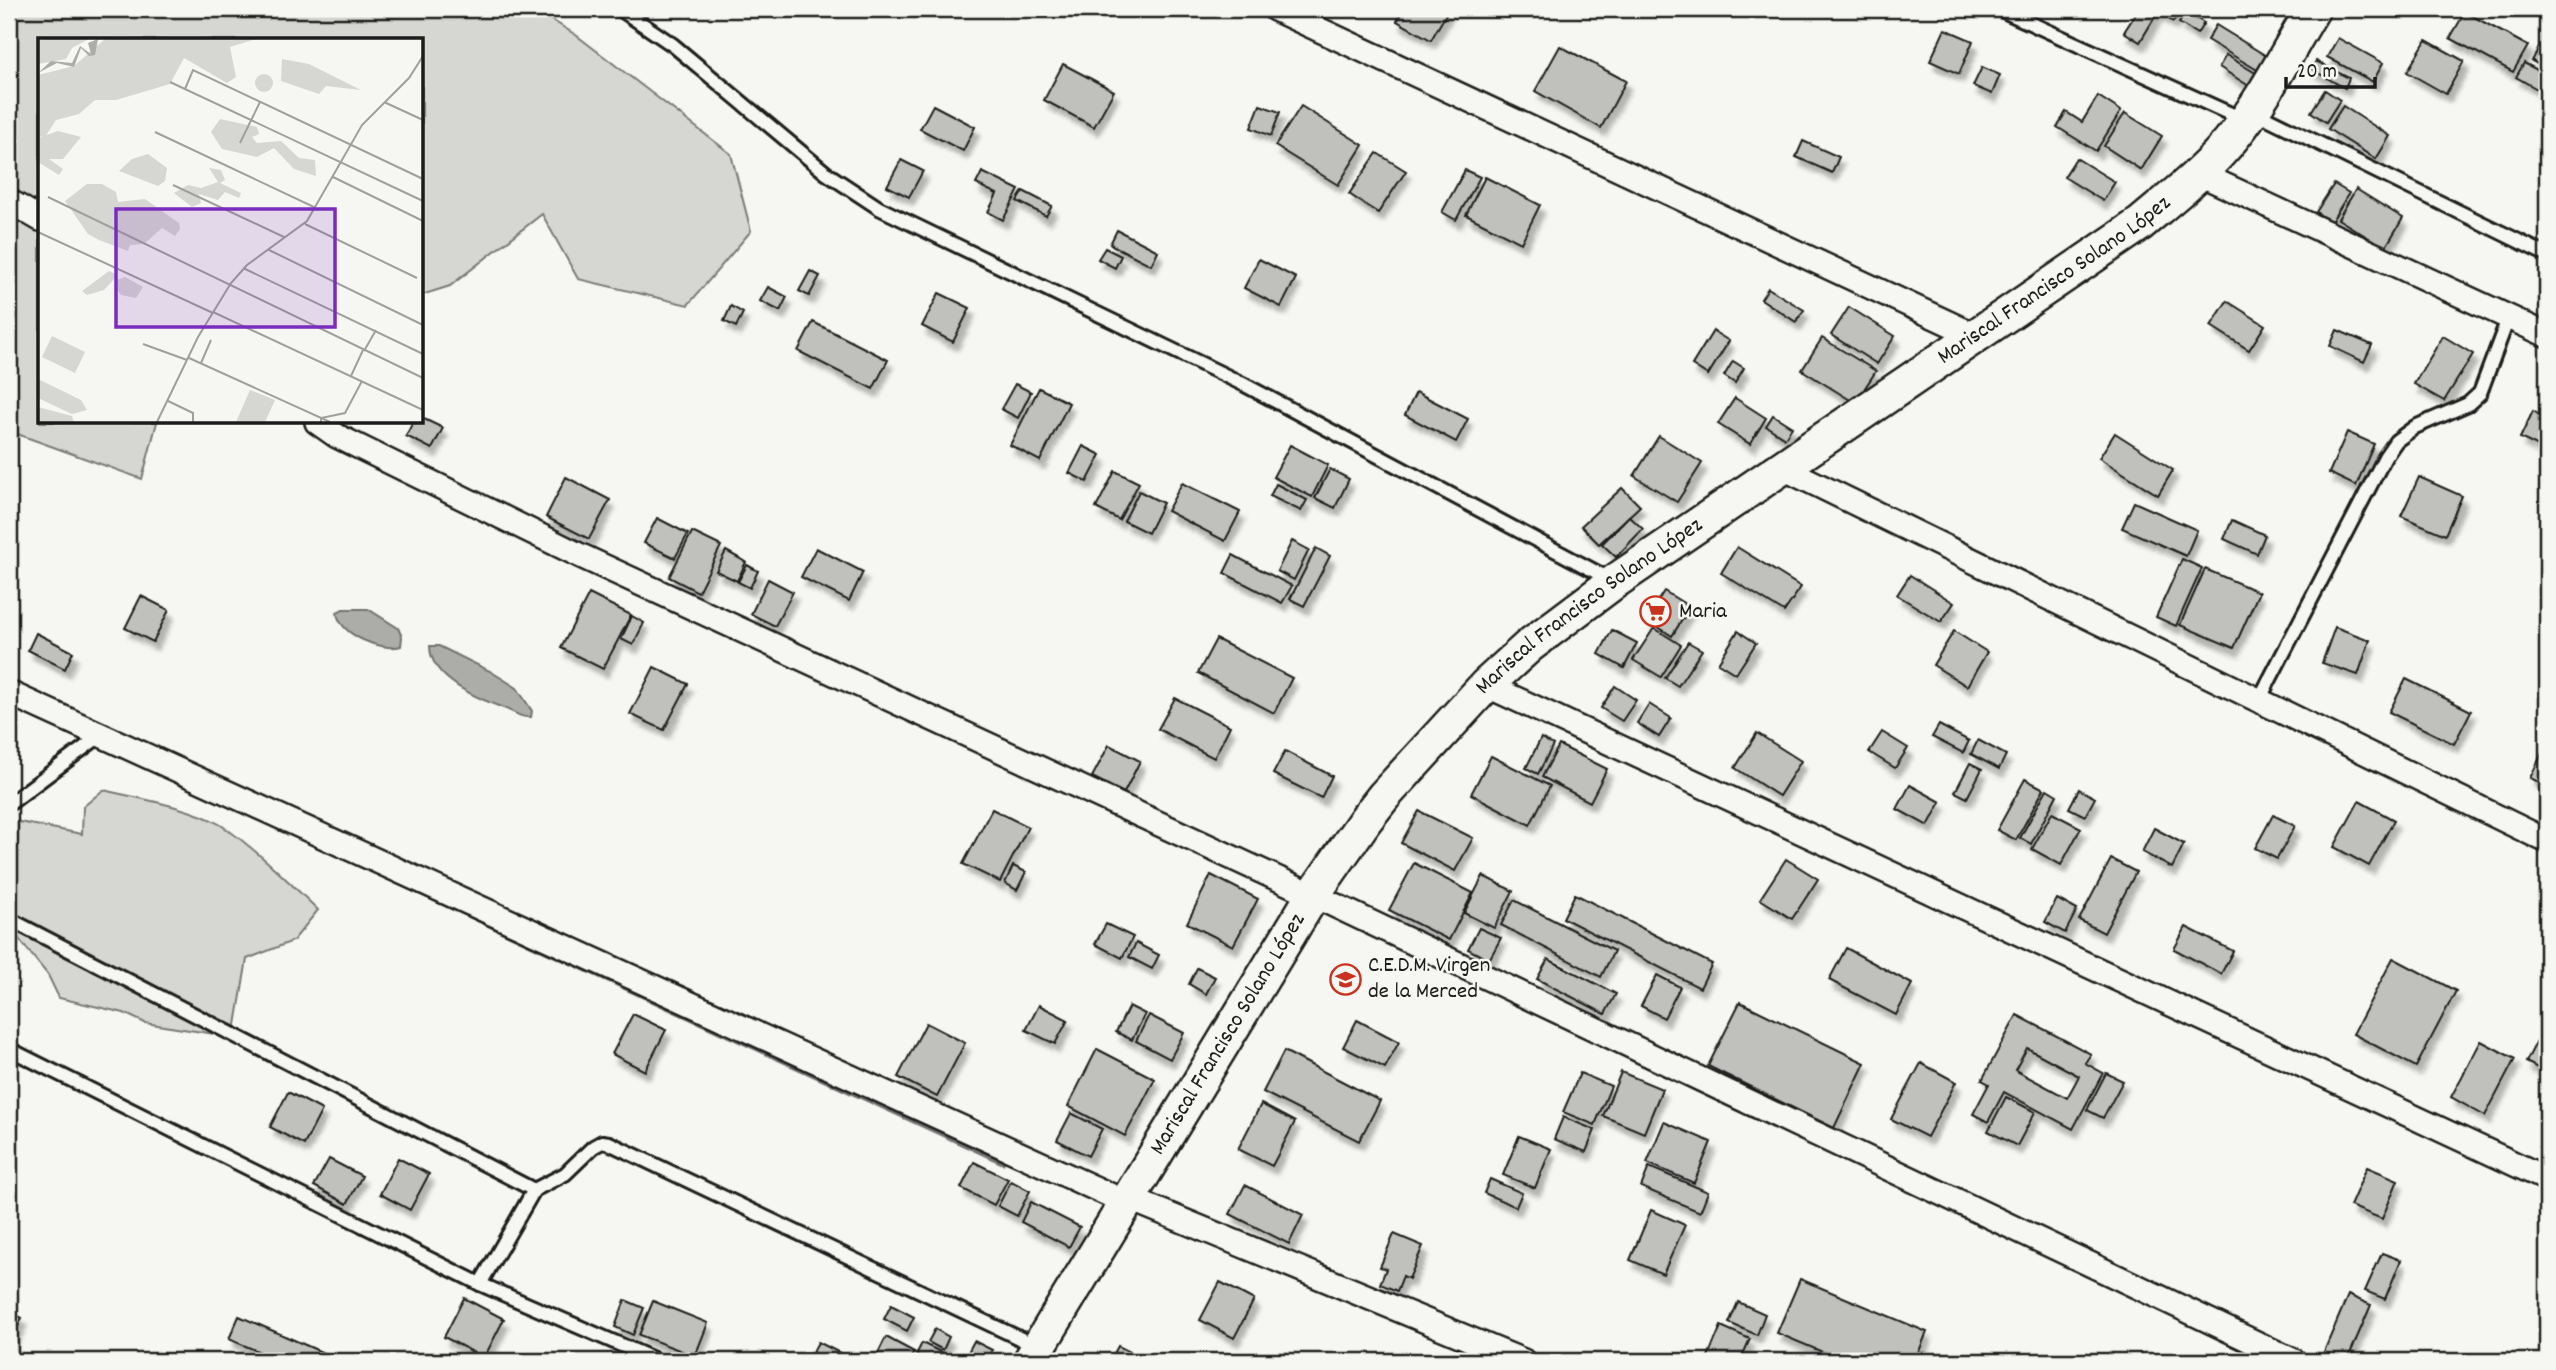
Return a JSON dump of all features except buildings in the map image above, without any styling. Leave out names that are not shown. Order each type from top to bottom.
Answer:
[{"type":"main road","name":"Mariscal Francisco Solano López","points":[[1034,1354],[1338,856],[1384,796],[1486,685],[1530,645],[1614,582],[2140,224],[2200,173],[2249,116],[2312,9]]},
{"type":"street","points":[[1275,9],[1976,336]]},
{"type":"street","points":[[2200,173],[2547,335]]},
{"type":"street","points":[[9,201],[38,218]]},
{"type":"street","points":[[320,424],[337,436],[579,555],[1313,895],[2294,1361]]},
{"type":"street","points":[[1783,468],[2547,841]]},
{"type":"street","points":[[1486,685],[2547,1179]]},
{"type":"street","points":[[9,693],[1126,1200],[1523,1361]]},
{"type":"lane","points":[[620,9],[673,45],[826,173],[879,208],[1245,385],[1614,582]]},
{"type":"lane","points":[[1999,9],[2249,116],[2547,255]]},
{"type":"lane","points":[[2259,700],[2385,457],[2396,441],[2415,427],[2468,404],[2480,393],[2509,316]]},
{"type":"lane","points":[[9,804],[101,735]]},
{"type":"lane","points":[[9,919],[534,1190]]},
{"type":"lane","points":[[9,1049],[480,1284],[658,1361]]},
{"type":"lane","points":[[480,1284],[534,1190],[565,1174],[593,1147],[602,1142],[609,1143],[1034,1354]]},
{"type":"shaded area","points":[[9,9],[534,9],[576,35],[731,154],[751,231],[688,305],[578,279],[542,214],[450,286],[424,294],[424,38],[38,38],[38,424],[156,424],[142,479],[9,431]]},
{"type":"shaded area","points":[[343,609],[368,609],[398,628],[402,637],[401,646],[372,644],[352,634],[339,620],[337,612]]},
{"type":"shaded area","points":[[430,646],[439,646],[490,671],[517,688],[532,711],[531,717],[518,715],[458,686],[438,669]]},
{"type":"shaded area","points":[[106,748],[1004,1162],[1003,1164]]},
{"type":"shaded area","points":[[103,790],[179,808],[221,825],[259,854],[318,910],[293,941],[247,959],[234,1037],[145,1023],[124,1013],[59,998],[48,975],[9,927],[9,820],[82,834],[83,807]]},
{"type":"place","name":"Maria","points":[[1656,612]]},
{"type":"place","name":"C.E.D.M. Virgen de la Merced","points":[[1345,979]]}]
